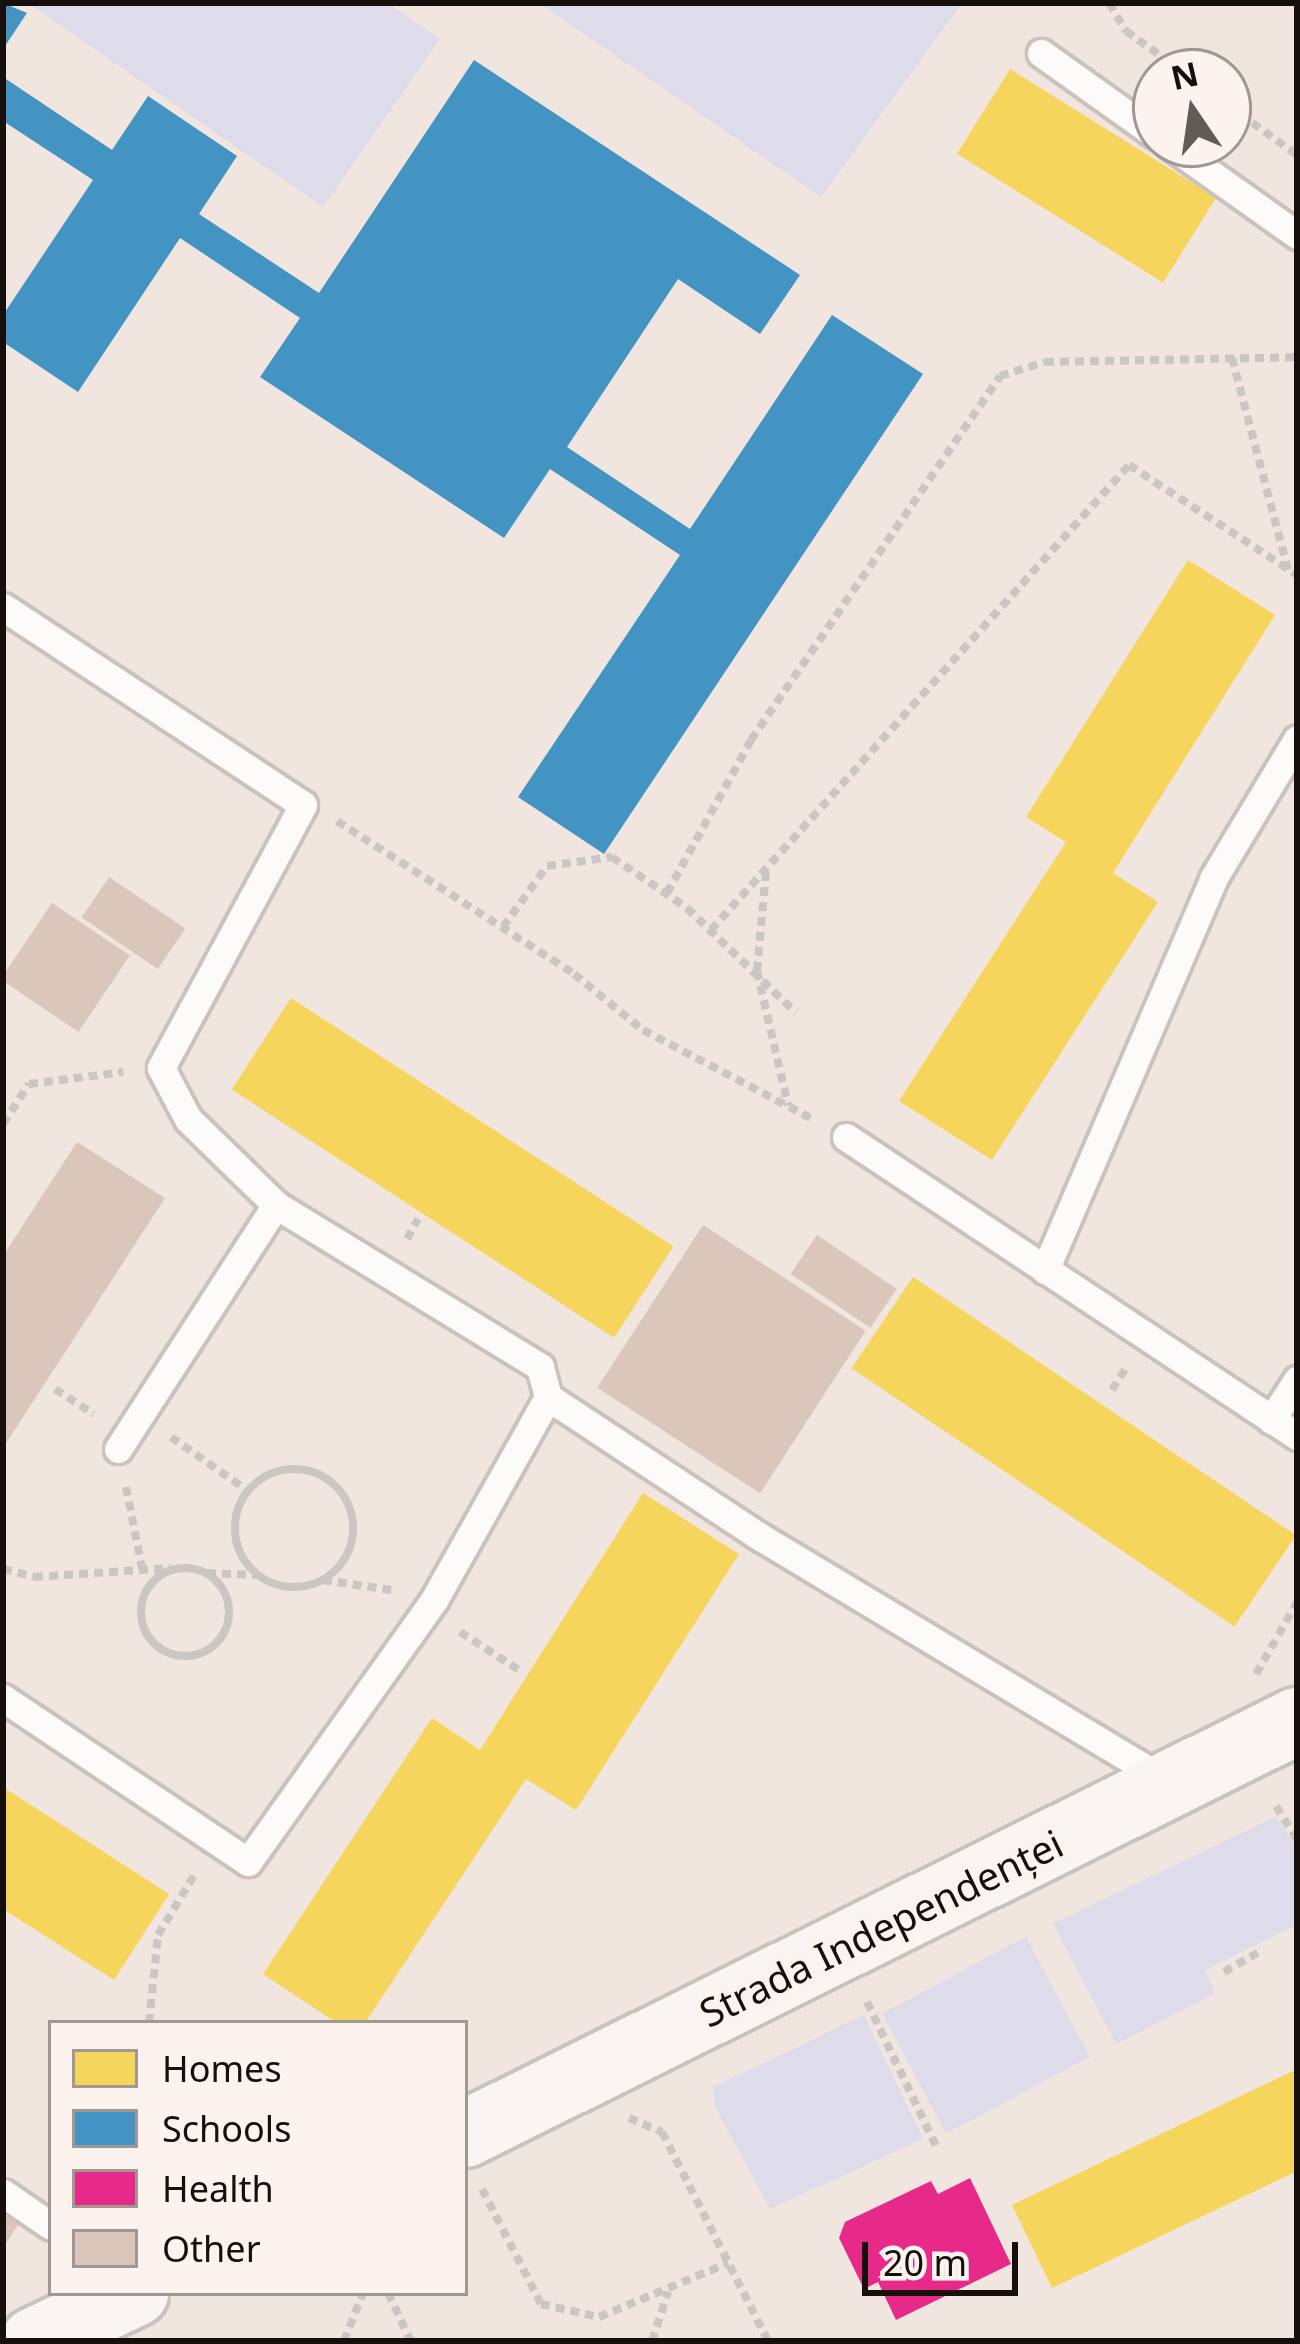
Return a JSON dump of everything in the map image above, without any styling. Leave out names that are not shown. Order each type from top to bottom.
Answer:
[{"type":"main road","name":"Strada Independenței","points":[[474,2161],[1171,1783],[1274,1701]]},
{"type":"main road","points":[[34,2341],[129,2296]]},
{"type":"lane","points":[[1041,53],[1132,118]]},
{"type":"lane","points":[[1203,168],[1297,235]]},
{"type":"lane","points":[[3,607],[303,805],[161,1068],[188,1119],[276,1205],[540,1367],[548,1397],[762,1538],[1171,1783]]},
{"type":"lane","points":[[1045,1270],[1213,879],[1297,739]]},
{"type":"lane","points":[[846,1137],[1297,1436]]},
{"type":"lane","points":[[118,1449],[276,1205]]},
{"type":"lane","points":[[1271,1420],[1297,1380]]},
{"type":"lane","points":[[3,1698],[248,1862],[430,1606],[548,1397]]},
{"type":"lane","points":[[3,2193],[48,2224]]},
{"type":"path","points":[[1109,3],[1126,31],[1150,48]]},
{"type":"path","points":[[1252,122],[1297,155]]},
{"type":"path","points":[[668,893],[751,740],[1000,376],[1045,362],[1297,357]]},
{"type":"path","points":[[1232,358],[1292,572]]},
{"type":"path","points":[[711,930],[1129,465],[1292,572]]},
{"type":"path","points":[[303,805],[350,827],[503,927],[643,1030],[846,1137]]},
{"type":"path","points":[[503,927],[525,890],[563,858],[612,857],[668,893],[758,971],[796,1013]]},
{"type":"path","points":[[766,870],[758,971],[788,1106]]},
{"type":"path","points":[[3,1124],[29,1084],[161,1068]]},
{"type":"path","points":[[140,1416],[248,1491]]},
{"type":"path","points":[[118,1449],[142,1568]]},
{"type":"path","points":[[248,1491],[296,1469],[342,1494],[352,1545],[322,1580]]},
{"type":"path","points":[[248,1491],[236,1540],[260,1575]]},
{"type":"path","points":[[3,1569],[34,1577],[178,1568],[260,1575],[300,1587],[322,1580],[430,1606],[519,1670]]},
{"type":"path","points":[[178,1568],[153,1581],[140,1608],[148,1636],[171,1654],[198,1654],[226,1629],[229,1604],[207,1573]]},
{"type":"path","points":[[1274,1701],[1297,1602]]},
{"type":"path","points":[[1276,1806],[1297,1840]]},
{"type":"path","points":[[149,2020],[158,1935],[215,1840]]},
{"type":"path","points":[[1224,1972],[1261,1952]]},
{"type":"path","points":[[868,2002],[937,2148]]},
{"type":"path","points":[[628,2118],[662,2132],[768,2341]]},
{"type":"path","points":[[474,2161],[542,2304],[599,2317],[728,2263]]},
{"type":"path","points":[[648,2339],[669,2290]]},
{"type":"path","points":[[344,2341],[361,2296]]},
{"type":"path","points":[[389,2296],[411,2341]]},
{"type":"shaded area","points":[[28,3],[388,3],[440,39],[323,207]]},
{"type":"shaded area","points":[[539,3],[962,3],[821,197]]},
{"type":"shaded area","points":[[1276,1816],[1297,1849],[1297,1924],[1205,1970],[1215,1993],[1116,2044],[1053,1924]]},
{"type":"shaded area","points":[[1026,1937],[1090,2057],[946,2134],[882,2014]]},
{"type":"shaded area","points":[[864,2015],[923,2139],[770,2209],[715,2107],[713,2087]]},
{"type":"building: Homes","points":[[1010,69],[1132,145],[1132,168],[1168,168],[1216,198],[1163,283],[957,154]]},
{"type":"building: Homes","points":[[1188,560],[1275,615],[1113,873],[1158,902],[992,1160],[899,1101],[1066,842],[1026,817]]},
{"type":"building: Homes","points":[[291,998],[673,1246],[614,1338],[232,1089]]},
{"type":"building: Homes","points":[[913,1277],[1296,1535],[1235,1627],[851,1368]]},
{"type":"building: Homes","points":[[643,1493],[739,1554],[576,1810],[526,1779],[367,2020],[332,2020],[263,1974],[432,1718],[480,1750]]},
{"type":"building: Homes","points":[[3,1787],[169,1894],[114,1980],[3,1909]]},
{"type":"building: Homes","points":[[1297,2069],[1297,2171],[1052,2288],[1012,2205]]},
{"type":"building: Schools","points":[[3,3],[27,13],[3,49]]},
{"type":"building: Schools","points":[[474,60],[800,275],[760,334],[678,279],[567,447],[690,529],[832,315],[923,374],[604,854],[518,797],[680,555],[550,469],[504,538],[260,377],[300,318],[180,238],[78,392],[3,342],[3,315],[93,180],[3,121],[3,77],[112,150],[148,96],[237,156],[199,214],[319,293]]},
{"type":"building: Health","points":[[970,2178],[1011,2264],[896,2320],[878,2282],[864,2289],[839,2238],[845,2222],[931,2181],[938,2194]]},
{"type":"building: Other","points":[[109,877],[185,928],[158,969],[82,918]]},
{"type":"building: Other","points":[[52,903],[130,956],[78,1032],[3,981]]},
{"type":"building: Other","points":[[77,1142],[165,1198],[3,1448],[3,1256]]},
{"type":"building: Other","points":[[703,1225],[866,1331],[760,1493],[597,1388]]},
{"type":"building: Other","points":[[817,1235],[897,1289],[870,1328],[791,1274]]},
{"type":"building: Other","points":[[3,2202],[24,2216],[3,2248]]}]
